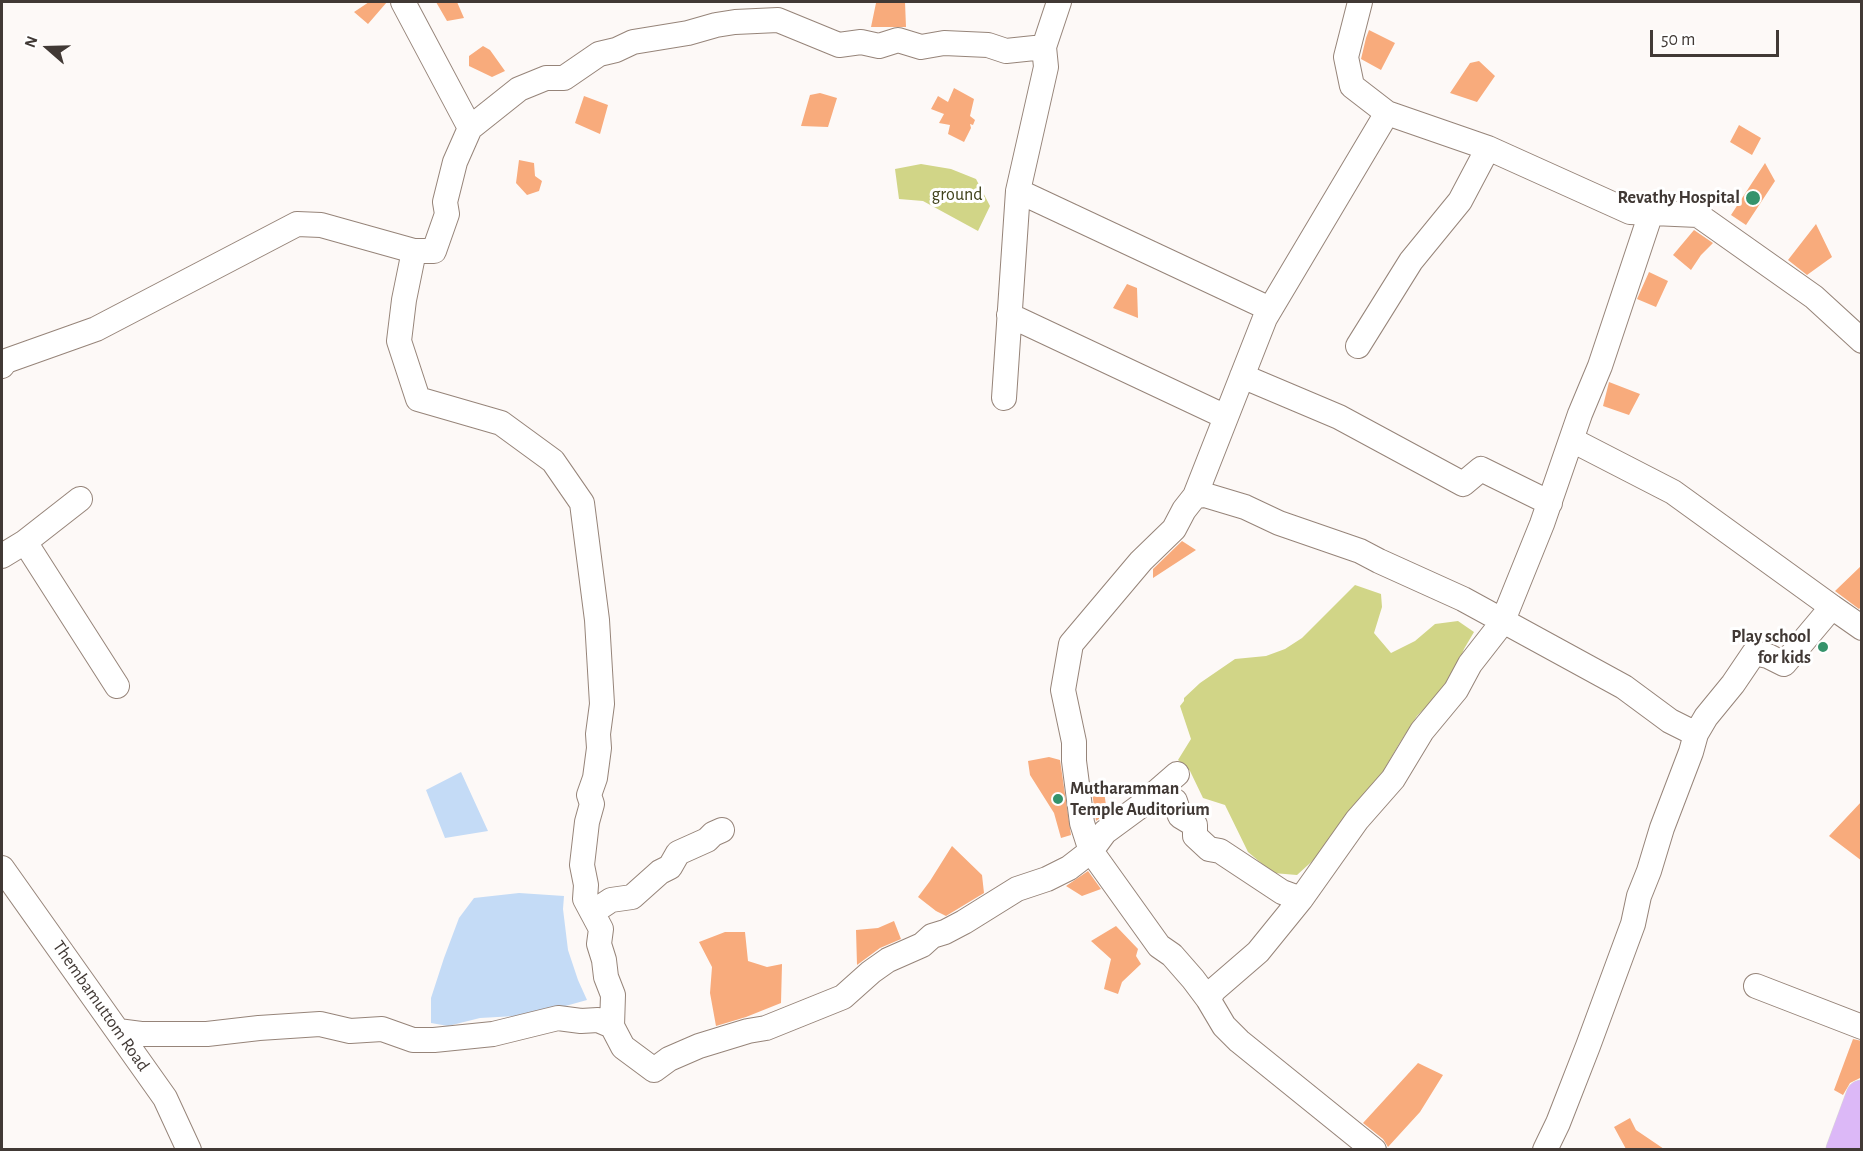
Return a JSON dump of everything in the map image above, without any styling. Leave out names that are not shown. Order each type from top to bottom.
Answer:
[{"type":"main road","points":[[1842,1149],[1862,1096]]},
{"type":"street","points":[[402,2],[470,128]]},
{"type":"street","points":[[1004,399],[1018,191],[1046,67],[1044,47],[1059,2]]},
{"type":"street","points":[[1360,2],[1346,57],[1352,86],[1387,113],[1488,148],[1630,212],[1698,215],[1814,297],[1862,341]]},
{"type":"street","points":[[3,361],[96,329],[297,224],[321,225],[414,251],[434,251],[447,214],[445,202],[455,162],[470,128],[519,89],[546,78],[564,78],[599,54],[616,50],[633,42],[688,33],[726,23],[778,20],[839,45],[861,42],[879,46],[898,40],[921,47],[944,43],[988,45],[1006,51],[1044,47]]},
{"type":"street","points":[[1374,1149],[1286,1081],[1224,1026],[1193,979],[1172,955],[1159,946],[1091,851],[1082,823],[1074,761],[1074,742],[1063,690],[1071,644],[1141,561],[1174,529],[1195,496],[1270,309],[1387,113]]},
{"type":"street","points":[[1358,346],[1411,261],[1460,201],[1488,148]]},
{"type":"street","points":[[1018,191],[1270,309]]},
{"type":"street","points":[[1208,999],[1214,990],[1258,952],[1301,899],[1357,820],[1393,779],[1422,731],[1456,690],[1470,664],[1503,622],[1600,366],[1651,213]]},
{"type":"street","points":[[414,251],[404,300],[399,341],[418,399],[501,423],[553,461],[582,503],[597,620],[602,704],[598,735],[599,748],[595,778],[589,795],[592,804],[587,822],[582,866],[586,885],[585,899],[601,930],[599,944],[606,977],[613,994],[612,1026],[623,1047],[654,1070],[669,1059],[699,1046],[785,1022],[843,997],[888,960],[964,922],[1017,889],[1047,879],[1069,868],[1091,851],[1105,832],[1177,774]]},
{"type":"street","points":[[1009,315],[1226,417]]},
{"type":"street","points":[[1242,376],[1339,417],[1463,484],[1481,469],[1550,503]]},
{"type":"street","points":[[1572,440],[1674,492],[1862,628]]},
{"type":"street","points":[[1195,496],[1205,495],[1245,507],[1279,523],[1360,551],[1463,599],[1624,687],[1670,721],[1696,734]]},
{"type":"street","points":[[2,556],[25,542],[80,499]]},
{"type":"street","points":[[25,542],[117,686]]},
{"type":"street","points":[[1545,1149],[1558,1123],[1633,924],[1639,896],[1696,734],[1754,653],[1768,656],[1784,664],[1832,607]]},
{"type":"street","points":[[1153,795],[1175,801],[1180,816],[1195,825],[1195,836],[1209,849],[1220,851],[1282,892],[1301,899]]},
{"type":"street","points":[[590,908],[602,906],[611,900],[632,897],[660,872],[670,867],[678,853],[707,840],[722,830]]},
{"type":"street","name":"Thembamuttom Road","points":[[2,868],[165,1098],[189,1149]]},
{"type":"street","points":[[1756,986],[1862,1027]]},
{"type":"street","points":[[118,1031],[141,1034],[207,1035],[259,1028],[320,1024],[350,1031],[382,1029],[412,1040],[493,1034],[558,1018],[581,1021],[598,1020],[612,1026]]},
{"type":"green space","name":"ground","points":[[921,164],[951,169],[976,179],[990,206],[978,231],[923,201],[899,199],[895,169]]},
{"type":"green space","points":[[1355,585],[1381,594],[1382,607],[1374,633],[1391,653],[1415,641],[1435,624],[1458,621],[1474,632],[1454,674],[1417,716],[1381,775],[1319,855],[1297,875],[1273,873],[1248,852],[1225,805],[1203,798],[1190,771],[1178,760],[1191,739],[1180,706],[1184,698],[1200,683],[1235,659],[1266,656],[1285,649],[1302,638]]},
{"type":"water","points":[[461,772],[488,831],[445,838],[426,790]]},
{"type":"water","points":[[519,893],[564,896],[563,909],[568,950],[587,1000],[533,1015],[480,1018],[448,1026],[431,1023],[431,998],[459,918],[474,898]]},
{"type":"building","points":[[369,2],[387,2],[368,24],[354,12]]},
{"type":"building","points":[[436,2],[457,2],[464,18],[447,21]]},
{"type":"building","points":[[905,2],[906,27],[871,27],[876,3]]},
{"type":"building","points":[[1369,30],[1395,43],[1381,70],[1361,59]]},
{"type":"building","points":[[483,46],[490,50],[505,71],[492,77],[469,66],[469,56]]},
{"type":"building","points":[[1479,61],[1495,76],[1477,102],[1450,93],[1470,63]]},
{"type":"building","points":[[954,88],[974,99],[970,116],[975,120],[973,125],[970,124],[971,128],[964,142],[948,134],[950,125],[939,123],[944,114],[931,109],[938,96],[948,102]]},
{"type":"building","points":[[820,93],[837,98],[828,127],[801,126],[810,95]]},
{"type":"building","points":[[584,96],[608,105],[600,134],[575,123]]},
{"type":"building","points":[[1739,125],[1761,138],[1752,155],[1730,142]]},
{"type":"building","points":[[519,160],[534,163],[535,176],[542,181],[539,191],[527,195],[516,183]]},
{"type":"building","name":"Revathy Hospital","points":[[1765,163],[1775,181],[1746,225],[1731,215]]},
{"type":"building","points":[[1816,224],[1832,257],[1807,275],[1788,260]]},
{"type":"building","points":[[1694,230],[1713,243],[1691,270],[1673,255]]},
{"type":"building","points":[[1649,272],[1668,281],[1656,307],[1637,299]]},
{"type":"building","points":[[1127,284],[1137,288],[1138,318],[1113,308]]},
{"type":"building","points":[[1609,382],[1640,394],[1629,415],[1603,406]]},
{"type":"building","points":[[1182,541],[1196,550],[1153,578],[1153,569]]},
{"type":"building","points":[[1862,565],[1862,606],[1859,609],[1835,591]]},
{"type":"building","name":"Mutharamman Temple Auditorium","points":[[1049,757],[1060,760],[1071,835],[1061,838],[1054,813],[1030,775],[1028,761]]},
{"type":"building","points":[[1104,791],[1107,813],[1096,821],[1092,792]]},
{"type":"building","points":[[1862,801],[1862,861],[1829,836]]},
{"type":"building","points":[[952,846],[982,875],[984,893],[946,916],[918,897]]},
{"type":"building","points":[[1088,871],[1101,889],[1082,896],[1066,886]]},
{"type":"building","points":[[894,921],[901,939],[880,948],[857,965],[856,930],[878,928]]},
{"type":"building","points":[[1116,926],[1138,949],[1136,956],[1141,964],[1122,982],[1118,994],[1104,989],[1111,959],[1091,941]]},
{"type":"building","points":[[725,932],[745,932],[748,961],[767,967],[782,964],[781,1003],[716,1026],[710,993],[712,967],[699,942]]},
{"type":"building","points":[[1853,1039],[1862,1041],[1862,1077],[1850,1083],[1843,1095],[1834,1090]]},
{"type":"building","points":[[1418,1063],[1443,1075],[1420,1112],[1388,1147],[1383,1139],[1363,1123]]},
{"type":"building","points":[[1630,1118],[1636,1130],[1664,1149],[1626,1149],[1614,1127]]},
{"type":"place","name":"Revathy Hospital","points":[[1753,198]]},
{"type":"place","name":"Play school for kids","points":[[1823,647]]},
{"type":"place","name":"Mutharamman Temple Auditorium","points":[[1058,799]]}]
